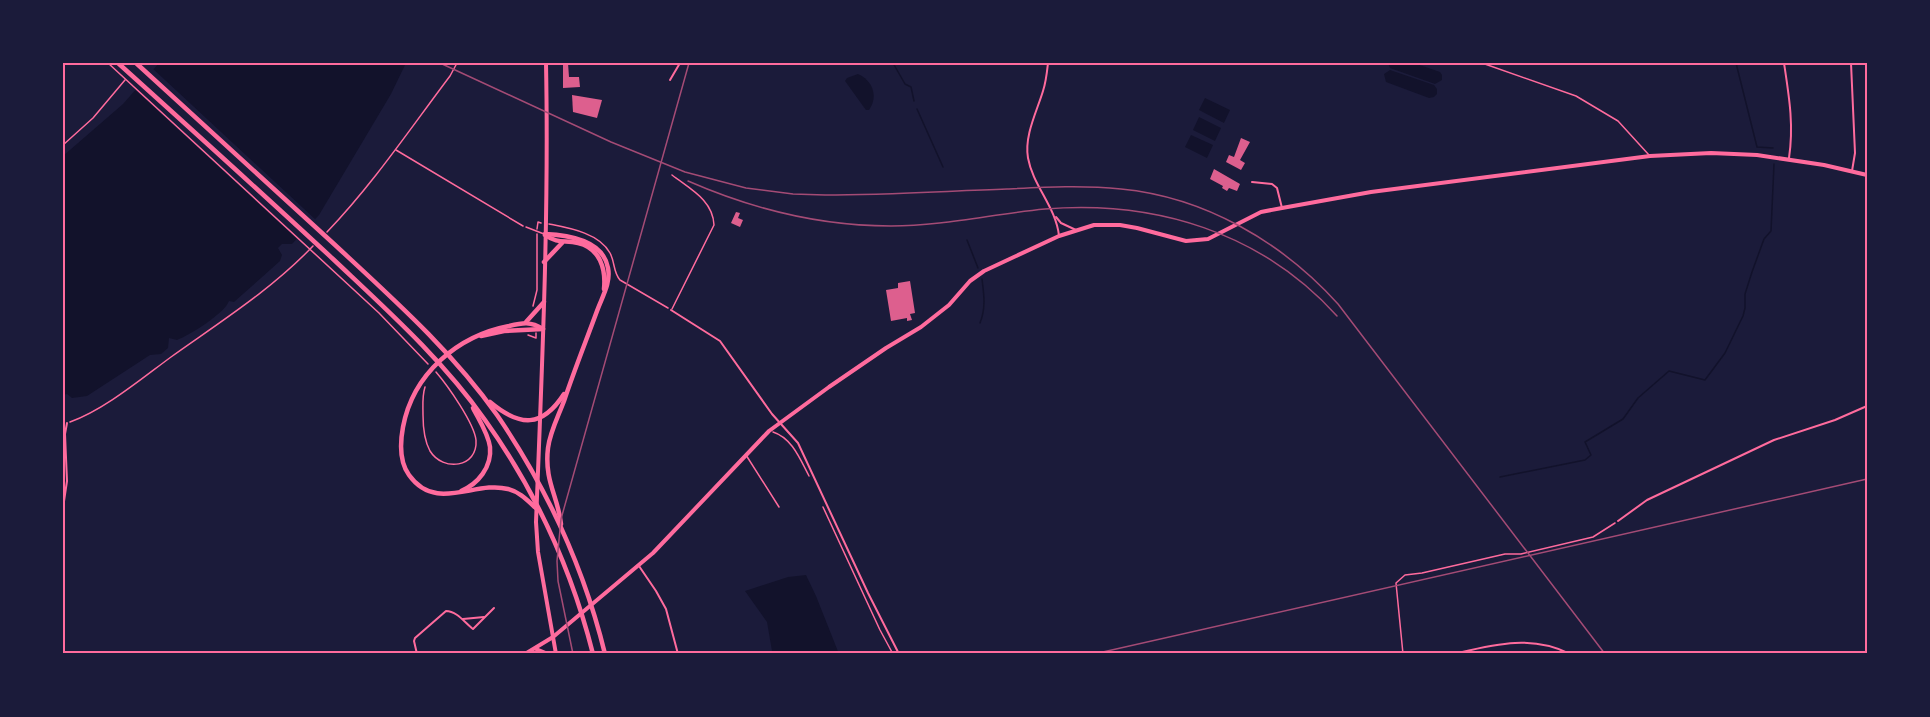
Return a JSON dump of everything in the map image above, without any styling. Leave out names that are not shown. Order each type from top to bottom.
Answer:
[{"type":"highway","points":[[118,63],[381,304],[419,341],[464,392],[485,420],[540,512],[566,571],[593,654]]},
{"type":"highway","points":[[136,63],[388,295],[456,363],[483,397],[527,462],[557,519],[595,615],[605,654]]},
{"type":"highway","points":[[545,234],[562,243],[578,243],[596,253],[604,270],[603,295]]},
{"type":"highway","points":[[545,234],[558,234],[587,242],[599,250],[609,270],[608,282],[567,388],[548,447],[549,480],[560,513],[562,530]]},
{"type":"highway","points":[[544,262],[562,243]]},
{"type":"highway","points":[[526,322],[544,302]]},
{"type":"highway","points":[[540,512],[523,496],[510,489],[442,494],[429,491],[412,479],[403,462],[401,448],[402,432],[411,400],[429,371],[447,353],[496,328],[526,322],[536,324],[543,329]]},
{"type":"highway","points":[[477,336],[504,331],[543,329]]},
{"type":"highway","points":[[483,397],[505,414],[519,420],[538,419],[551,411],[567,388]]},
{"type":"highway","points":[[455,493],[464,490],[478,480],[486,468],[489,456],[488,440],[464,392]]},
{"type":"main road","points":[[546,63],[544,302],[536,522],[538,552],[556,654]]},
{"type":"main road","points":[[525,654],[553,637],[639,566],[769,431],[886,348],[936,317],[977,276],[1059,236],[1104,224],[1120,225],[1186,241],[1202,240],[1261,212],[1282,208],[1371,192],[1650,156],[1711,153],[1757,155],[1867,175]]},
{"type":"main road","points":[[535,649],[548,654]]},
{"type":"street","points":[[670,80],[680,63]]},
{"type":"street","points":[[1048,63],[1045,87],[1029,137],[1028,156],[1033,175],[1056,217],[1061,223],[1076,230]]},
{"type":"street","points":[[1784,63],[1792,122],[1789,159]]},
{"type":"street","points":[[1851,63],[1855,153],[1852,171]]},
{"type":"street","points":[[1252,182],[1272,184],[1277,188],[1282,208]]},
{"type":"street","points":[[1056,217],[1059,236]]},
{"type":"street","points":[[671,310],[720,341],[802,450],[868,593],[899,654]]},
{"type":"street","points":[[1618,521],[1647,500],[1774,440],[1835,420],[1867,406]]},
{"type":"street","points":[[63,508],[67,481],[65,434],[67,423]]},
{"type":"street","points":[[639,566],[666,609],[678,654]]},
{"type":"street","points":[[411,654],[416,653],[415,638],[446,611],[463,619],[474,629],[494,608]]},
{"type":"street","points":[[463,619],[486,617]]},
{"type":"street","points":[[476,618],[477,626]]},
{"type":"street","points":[[1453,654],[1498,644],[1524,642],[1539,643],[1569,654]]},
{"type":"lane","points":[[1482,63],[1576,96],[1618,121],[1650,156]]},
{"type":"lane","points":[[671,310],[714,225],[713,212],[709,205],[672,175]]},
{"type":"lane","points":[[526,227],[545,234]]},
{"type":"lane","points":[[746,455],[779,507]]},
{"type":"path","points":[[108,63],[379,313],[440,377],[452,393],[476,438],[474,452],[462,463],[451,465],[440,461],[427,445],[423,418],[423,395],[426,385]]},
{"type":"path","points":[[321,238],[345,213],[395,149],[457,63]]},
{"type":"path","points":[[63,145],[93,118],[127,78]]},
{"type":"path","points":[[395,149],[526,227]]},
{"type":"path","points":[[534,315],[532,313],[537,290],[538,222],[545,223]]},
{"type":"path","points":[[67,423],[115,397],[253,300],[297,263],[313,246]]},
{"type":"path","points":[[630,286],[671,310]]},
{"type":"path","points":[[522,334],[536,338],[536,330]]},
{"type":"path","points":[[431,377],[436,371]]},
{"type":"path","points":[[769,431],[781,435],[788,441],[812,482]]},
{"type":"path","points":[[820,501],[893,654]]},
{"type":"path","points":[[1403,654],[1396,583],[1405,575],[1505,554],[1521,554],[1593,537],[1618,521]]},
{"type":"shaded area","points":[[159,63],[406,63],[391,94],[319,215],[292,244],[282,244],[278,248],[282,255],[280,261],[234,302],[229,301],[206,323],[177,340],[169,338],[168,348],[161,354],[150,355],[87,396],[72,398],[67,394],[63,395],[63,156],[123,104]]},
{"type":"shaded area","points":[[1388,63],[1414,63],[1440,72],[1442,80],[1435,84],[1390,68]]},
{"type":"shaded area","points":[[1390,70],[1434,85],[1437,94],[1429,98],[1386,82],[1384,74]]},
{"type":"shaded area","points":[[858,74],[867,80],[874,94],[869,110],[866,110],[845,81]]},
{"type":"shaded area","points":[[1205,98],[1230,110],[1224,123],[1199,110]]},
{"type":"shaded area","points":[[1199,117],[1221,128],[1215,141],[1193,130]]},
{"type":"shaded area","points":[[1191,135],[1213,145],[1207,158],[1185,147]]},
{"type":"shaded area","points":[[806,575],[839,654],[763,654],[772,651],[767,622],[745,591],[788,577]]},
{"type":"pier","points":[[151,67],[317,221],[299,241],[133,88]]},
{"type":"building","points":[[563,63],[568,63],[569,77],[579,77],[580,87],[563,88]]},
{"type":"building","points":[[572,95],[602,100],[597,118],[573,112]]},
{"type":"building","points":[[1241,138],[1250,142],[1240,160],[1245,163],[1241,170],[1226,162],[1229,155],[1234,157]]},
{"type":"building","points":[[1214,169],[1240,184],[1237,191],[1229,188],[1227,191],[1210,179]]},
{"type":"building","points":[[736,212],[740,213],[738,218],[743,220],[740,227],[731,223]]},
{"type":"building","points":[[910,281],[915,313],[910,314],[912,320],[907,321],[907,318],[891,321],[886,290],[898,288],[898,283]]},
{"type":"waterway","points":[[893,63],[905,84],[911,87],[914,101]]},
{"type":"waterway","points":[[1736,63],[1757,147],[1773,148]]},
{"type":"waterway","points":[[917,109],[943,167]]},
{"type":"waterway","points":[[1500,477],[1585,460],[1591,455],[1585,442],[1623,419],[1638,398],[1669,371],[1705,380],[1725,353],[1743,316],[1745,294],[1752,272],[1764,239],[1771,231],[1774,164]]},
{"type":"waterway","points":[[967,240],[978,268]]},
{"type":"waterway","points":[[980,323],[984,307],[982,279]]},
{"type":"railway","points":[[440,63],[611,142],[685,172],[746,188],[793,194],[825,195],[1050,187],[1121,189],[1182,202],[1240,226],[1267,242],[1292,261],[1338,304],[1605,654]]},
{"type":"railway","points":[[573,654],[558,581],[557,561],[561,519],[689,63]]},
{"type":"railway","points":[[688,181],[762,208],[813,219],[865,225],[930,224],[1045,209],[1126,210],[1166,217],[1204,228],[1240,243],[1275,263],[1307,287],[1337,316]]},
{"type":"railway","points":[[1094,654],[1867,479]]}]
